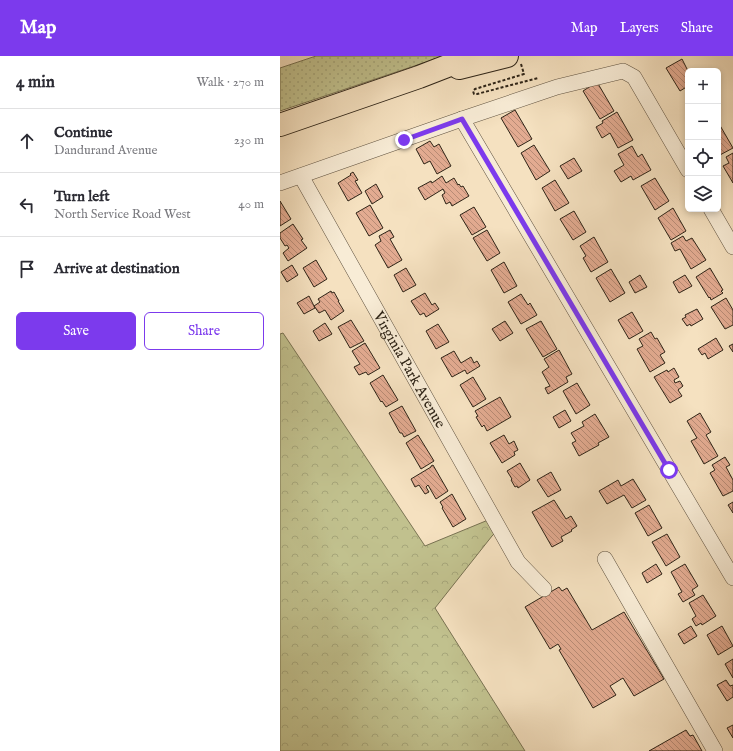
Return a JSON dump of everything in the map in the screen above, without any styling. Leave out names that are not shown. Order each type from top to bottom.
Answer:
[{"type":"highway","points":[[280,125],[419,77],[473,56]]},
{"type":"highway","points":[[419,77],[507,56]]},
{"type":"street","points":[[280,183],[557,87],[623,71],[634,77],[685,165]]},
{"type":"street","points":[[462,119],[733,578]]},
{"type":"street","name":"Virginia Park Avenue","points":[[301,176],[518,562],[544,590]]},
{"type":"street","points":[[713,212],[733,248]]},
{"type":"street","points":[[605,559],[715,751]]},
{"type":"path","points":[[524,74],[475,89],[473,91],[477,94],[538,78]]},
{"type":"green space","points":[[316,56],[444,56],[280,111],[280,68]]},
{"type":"green space","points":[[283,333],[425,546],[493,518],[499,529],[435,608],[525,751],[280,751],[280,334]]},
{"type":"building","points":[[682,59],[686,68],[685,68],[685,88],[680,91],[666,68]]},
{"type":"building","points":[[597,82],[614,111],[600,119],[583,91]]},
{"type":"building","points":[[515,110],[532,139],[518,147],[501,118]]},
{"type":"building","points":[[617,112],[633,140],[618,148],[610,133],[602,138],[596,127],[603,123],[602,121]]},
{"type":"building","points":[[721,127],[733,148],[721,154]]},
{"type":"building","points":[[430,141],[434,147],[439,144],[451,166],[437,174],[430,161],[424,164],[416,149]]},
{"type":"building","points":[[534,145],[550,171],[536,180],[521,153]]},
{"type":"building","points":[[632,146],[638,157],[642,154],[651,170],[633,180],[631,176],[621,182],[614,171],[624,165],[618,154]]},
{"type":"building","points":[[733,153],[733,183],[723,166],[729,163],[726,157]]},
{"type":"building","points":[[574,158],[582,171],[568,179],[560,166]]},
{"type":"building","points":[[353,172],[358,180],[355,181],[362,193],[348,201],[338,183],[351,175],[350,174]]},
{"type":"building","points":[[442,176],[446,183],[454,178],[458,185],[459,184],[461,187],[463,186],[469,196],[452,206],[450,202],[446,204],[442,195],[445,193],[443,189],[425,200],[418,188],[431,181],[432,183]]},
{"type":"building","points":[[655,178],[669,201],[655,210],[641,186]]},
{"type":"building","points":[[555,180],[569,203],[555,211],[542,188]]},
{"type":"building","points":[[376,184],[383,197],[372,204],[365,191]]},
{"type":"building","points":[[280,201],[291,219],[280,226]]},
{"type":"building","points":[[370,205],[383,228],[369,236],[356,213]]},
{"type":"building","points":[[474,207],[486,227],[472,235],[460,215]]},
{"type":"building","points":[[673,208],[686,231],[671,240],[658,218]]},
{"type":"building","points":[[574,211],[586,232],[573,240],[560,219]]},
{"type":"building","points":[[293,224],[307,248],[288,261],[283,253],[289,248],[287,245],[285,246],[280,238],[280,233]]},
{"type":"building","points":[[390,230],[394,237],[390,239],[402,260],[388,268],[375,245],[381,241],[379,236]]},
{"type":"building","points":[[487,230],[500,253],[487,261],[473,238]]},
{"type":"building","points":[[683,236],[686,241],[692,238],[706,260],[691,269],[680,249],[675,251],[671,243]]},
{"type":"building","points":[[594,237],[608,262],[591,272],[583,258],[586,256],[580,246]]},
{"type":"building","points":[[316,260],[327,279],[314,287],[303,268]]},
{"type":"building","points":[[504,262],[517,286],[504,293],[491,270]]},
{"type":"building","points":[[292,265],[298,275],[287,282],[281,272]]},
{"type":"building","points":[[406,268],[416,285],[403,292],[394,275]]},
{"type":"building","points":[[710,268],[723,290],[721,291],[723,293],[711,300],[696,277]]},
{"type":"building","points":[[611,269],[625,293],[610,302],[596,278]]},
{"type":"building","points":[[640,275],[647,287],[635,293],[629,282]]},
{"type":"building","points":[[685,275],[692,286],[679,293],[673,282]]},
{"type":"building","points":[[331,291],[332,293],[334,292],[344,311],[331,320],[325,310],[319,313],[314,306],[320,302],[318,299]]},
{"type":"building","points":[[425,293],[432,305],[435,303],[439,309],[426,317],[424,313],[420,315],[411,301]]},
{"type":"building","points":[[521,294],[528,305],[530,303],[537,315],[521,324],[508,302]]},
{"type":"building","points":[[309,296],[315,308],[304,314],[297,303]]},
{"type":"building","points":[[726,298],[733,310],[733,325],[725,329],[711,307]]},
{"type":"building","points":[[697,309],[703,319],[691,326],[690,324],[687,326],[682,319],[686,317],[685,315]]},
{"type":"building","points":[[632,312],[643,331],[629,339],[618,320]]},
{"type":"building","points":[[351,320],[364,341],[350,348],[338,327]]},
{"type":"building","points":[[505,321],[513,333],[500,341],[492,329]]},
{"type":"building","points":[[541,321],[557,349],[543,357],[526,329]]},
{"type":"building","points":[[325,323],[332,334],[319,341],[313,331]]},
{"type":"building","points":[[438,324],[449,342],[436,349],[426,331]]},
{"type":"building","points":[[651,332],[655,339],[657,338],[665,352],[660,355],[665,363],[650,372],[637,349],[643,346],[639,339]]},
{"type":"building","points":[[716,338],[723,350],[708,359],[705,353],[702,355],[698,349]]},
{"type":"building","points":[[365,343],[380,368],[368,375],[366,372],[359,375],[354,367],[360,364],[352,351]]},
{"type":"building","points":[[733,344],[733,352],[729,346]]},
{"type":"building","points":[[559,350],[572,374],[566,377],[568,382],[548,394],[545,388],[550,386],[542,372],[549,367],[544,359]]},
{"type":"building","points":[[454,351],[461,363],[471,357],[474,363],[477,361],[480,366],[467,374],[465,370],[452,377],[441,358]]},
{"type":"building","points":[[674,368],[679,377],[674,380],[675,383],[680,381],[683,386],[678,390],[682,396],[670,403],[654,377]]},
{"type":"building","points":[[383,375],[398,400],[386,407],[382,401],[381,402],[370,383]]},
{"type":"building","points":[[473,377],[486,399],[473,407],[460,385]]},
{"type":"building","points":[[577,383],[590,405],[576,414],[563,391]]},
{"type":"building","points":[[500,397],[511,417],[487,431],[484,425],[482,427],[476,417],[478,416],[475,411]]},
{"type":"building","points":[[402,406],[416,431],[404,437],[402,433],[400,433],[389,413]]},
{"type":"building","points":[[565,410],[571,421],[559,428],[553,417]]},
{"type":"building","points":[[700,413],[711,432],[706,435],[718,456],[704,464],[691,441],[697,438],[687,421]]},
{"type":"building","points":[[595,414],[609,437],[598,443],[599,445],[579,456],[572,443],[576,441],[571,433],[584,426],[582,422]]},
{"type":"building","points":[[418,435],[434,461],[421,469],[406,443]]},
{"type":"building","points":[[504,435],[509,444],[514,441],[518,450],[514,452],[515,455],[502,463],[490,443]]},
{"type":"building","points":[[725,457],[730,465],[726,467],[733,480],[733,491],[723,496],[710,473],[715,470],[712,465]]},
{"type":"building","points":[[520,463],[530,480],[518,488],[517,486],[515,487],[507,471]]},
{"type":"building","points":[[433,465],[448,491],[436,499],[428,485],[426,487],[429,492],[425,494],[419,485],[415,487],[411,479]]},
{"type":"building","points":[[551,472],[561,490],[548,497],[537,480]]},
{"type":"building","points":[[633,479],[646,500],[632,508],[624,495],[607,504],[599,491],[618,480],[621,486]]},
{"type":"building","points":[[452,494],[466,519],[453,527],[440,502]]},
{"type":"building","points":[[554,500],[566,519],[571,516],[577,526],[571,530],[572,531],[561,537],[563,541],[552,547],[532,512]]},
{"type":"building","points":[[733,502],[733,513],[728,505]]},
{"type":"building","points":[[649,505],[662,528],[648,536],[635,513]]},
{"type":"building","points":[[667,534],[680,557],[666,566],[652,542]]},
{"type":"building","points":[[656,564],[662,574],[647,583],[642,573]]},
{"type":"building","points":[[685,564],[698,586],[692,590],[695,595],[683,602],[678,594],[682,592],[671,572]]},
{"type":"building","points":[[559,587],[562,591],[567,588],[592,630],[624,612],[664,679],[634,696],[623,678],[610,686],[616,695],[593,708],[559,650],[561,649],[558,644],[550,649],[525,607]]},
{"type":"building","points":[[703,595],[716,616],[702,625],[701,623],[696,626],[692,619],[696,616],[689,603]]},
{"type":"building","points":[[691,626],[697,636],[684,644],[678,634]]},
{"type":"building","points":[[722,626],[733,646],[718,655],[707,635]]},
{"type":"building","points":[[733,659],[733,678],[725,664]]},
{"type":"building","points":[[726,680],[730,686],[733,685],[733,697],[727,701],[717,685]]},
{"type":"building","points":[[733,725],[733,738],[727,728]]},
{"type":"building","points":[[686,730],[690,736],[693,735],[702,751],[649,751]]},
{"type":"route","points":[[404,140],[462,119],[669,470]]}]
